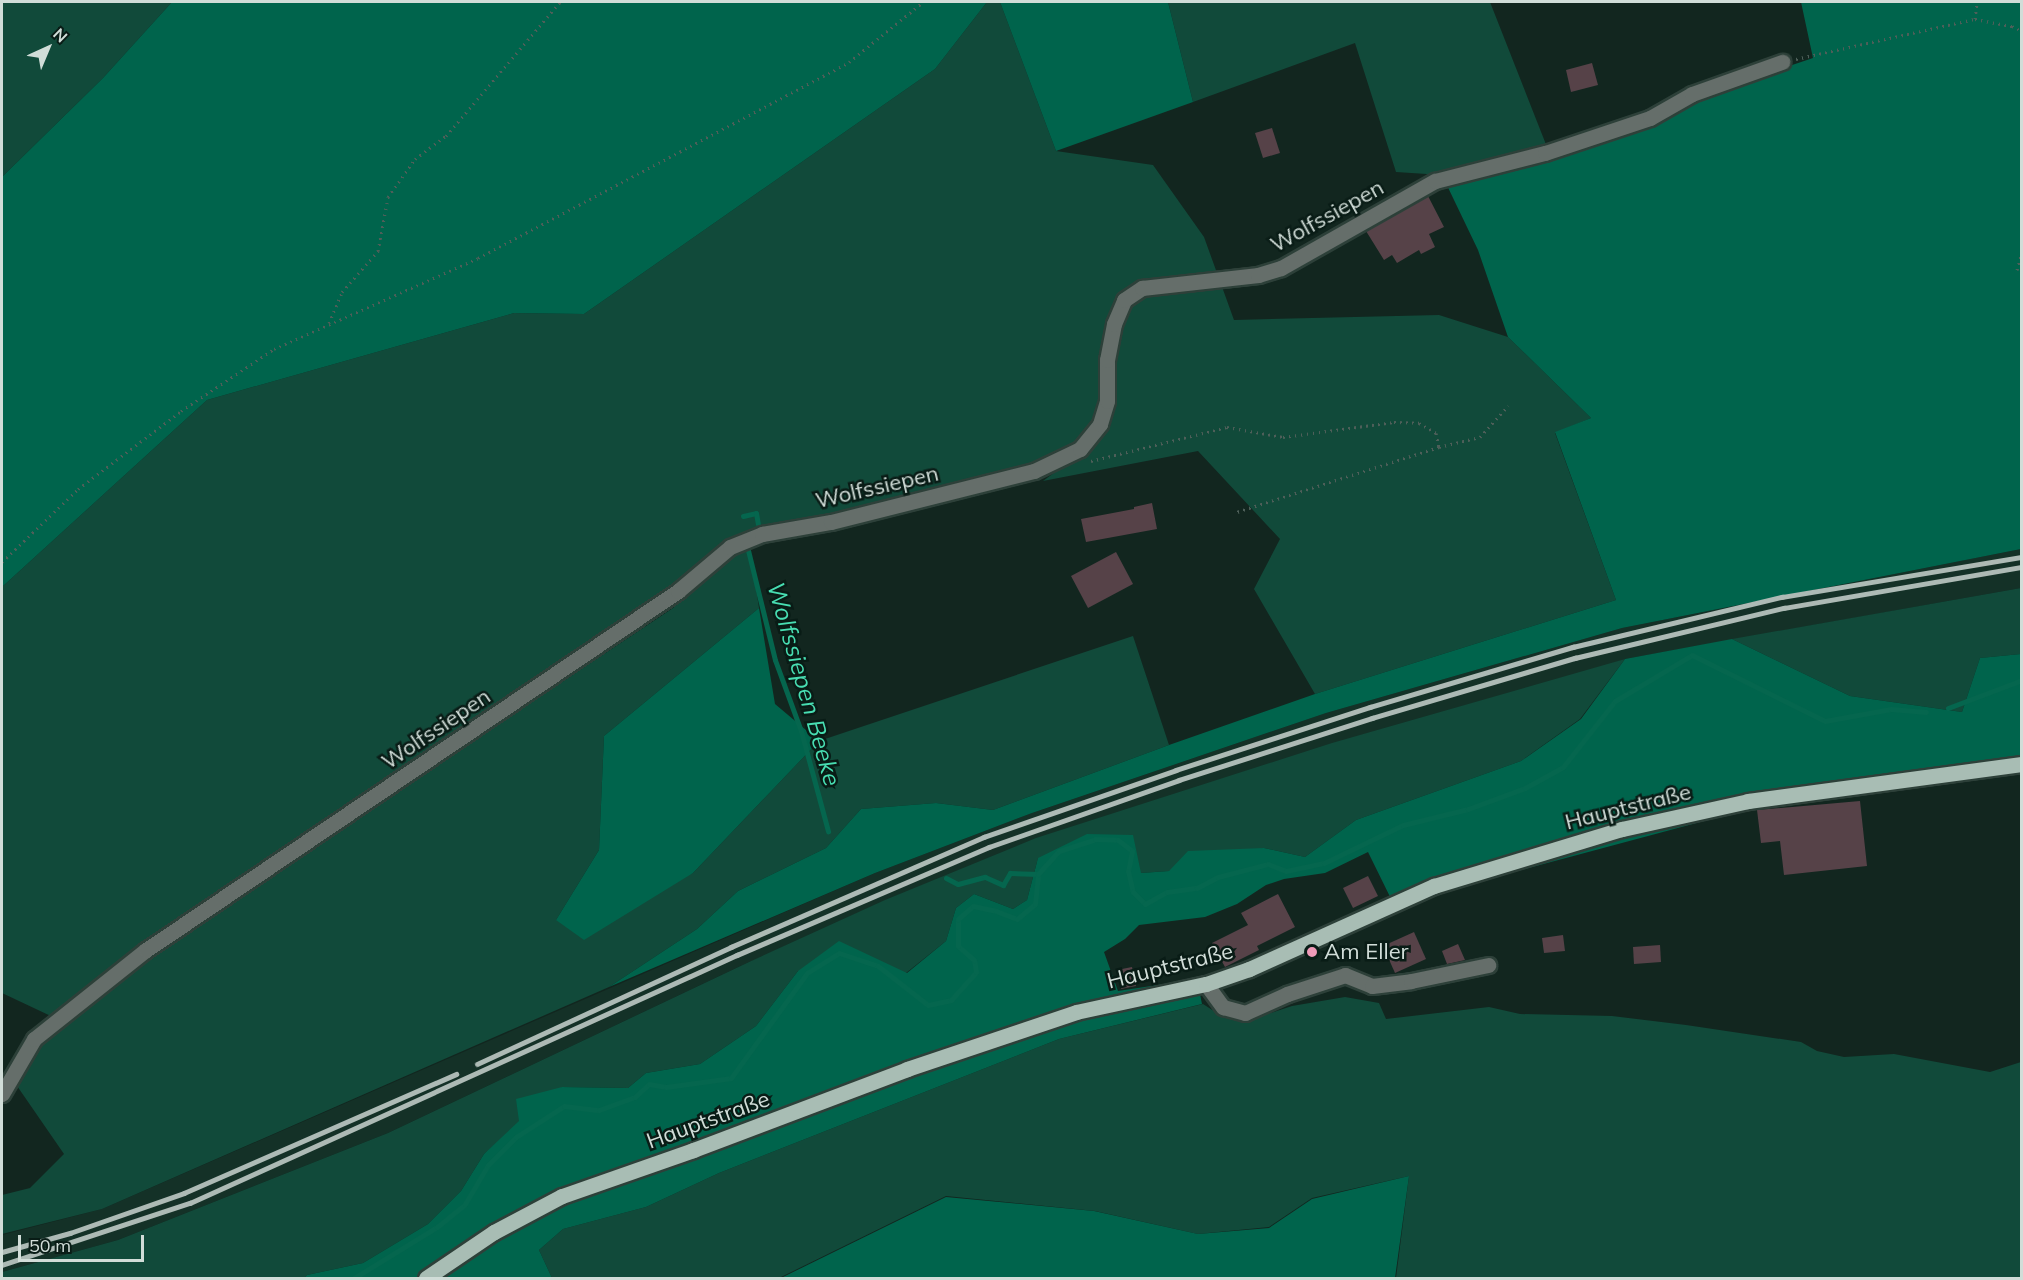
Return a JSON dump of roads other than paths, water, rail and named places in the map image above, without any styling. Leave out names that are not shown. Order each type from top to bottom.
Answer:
[{"type":"main road","name":"Hauptstraße","points":[[426,1278],[494,1232],[562,1196],[693,1150],[907,1069],[1076,1012],[1206,984],[1249,969],[1434,886],[1622,829],[1748,801],[2022,764]]},
{"type":"street","name":"Wolfssiepen","points":[[2,1094],[34,1040],[146,950],[678,591],[730,547],[762,534],[831,522],[1034,471],[1080,449],[1101,424],[1107,401],[1107,360],[1114,324],[1124,300],[1142,288],[1258,275],[1281,268],[1435,181],[1545,153],[1650,118],[1692,94],[1782,62]]},
{"type":"street","points":[[1206,984],[1222,1007],[1245,1013],[1287,994],[1345,975],[1372,986],[1411,981],[1488,965]]},
{"type":"waterway","name":"Wolfssiepen Beeke","points":[[743,516],[756,513],[758,524]]},
{"type":"waterway","name":"Wolfssiepen Beeke","points":[[747,546],[775,660],[801,731],[828,831]]},
{"type":"waterway","points":[[354,1278],[437,1227],[465,1204],[488,1165],[516,1137],[564,1106],[599,1110],[635,1097],[649,1084],[666,1087],[731,1078],[807,973],[839,953],[878,966],[928,1005],[951,1000],[976,972],[974,960],[958,946],[958,919],[973,906],[1017,919],[1035,904],[1038,874],[1059,851],[1095,839],[1118,840],[1132,851],[1128,871],[1133,892],[1145,904],[1167,892],[1197,888],[1218,877],[1268,864],[1286,871],[1324,863],[1403,825],[1468,809],[1525,788],[1563,767],[1615,701],[1692,655],[1825,721],[1891,709],[1926,712]]},
{"type":"waterway","points":[[1948,708],[2022,680]]},
{"type":"waterway","name":"Wolfssiepen Beeke","points":[[946,878],[958,884],[985,877],[1003,885],[1010,873],[1038,874]]},
{"type":"railway","points":[[477,1064],[731,947],[984,837],[1176,770],[1370,707],[1573,647],[1782,597],[2022,557]]},
{"type":"railway","points":[[2,1265],[190,1203],[737,955],[989,847],[1179,780],[1372,718],[1575,658],[1784,608],[2022,567]]},
{"type":"railway","points":[[2,1252],[70,1233],[184,1193],[456,1074]]},
{"type":"place","name":"Am Eller","points":[[1312,952]]}]
